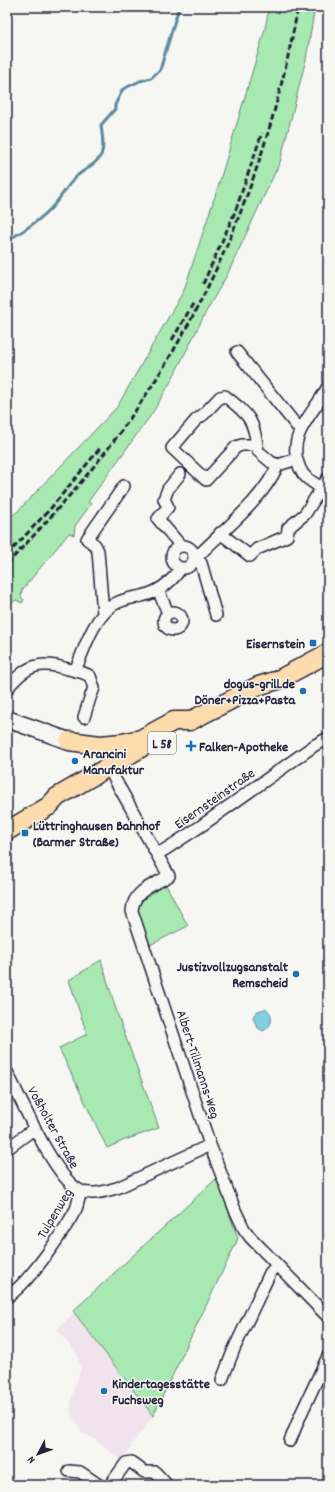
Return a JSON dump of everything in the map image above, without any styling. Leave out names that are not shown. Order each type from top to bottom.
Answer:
[{"type":"main road","name":"L 58","points":[[7,831],[49,806],[62,805],[187,722],[258,686],[274,674],[328,644]]},
{"type":"main road","name":"L 58","points":[[258,686],[278,680],[328,653]]},
{"type":"main road","points":[[7,719],[69,741],[92,755],[94,760],[110,772]]},
{"type":"main road","points":[[69,741],[100,745],[127,742],[141,738],[174,721],[187,722]]},
{"type":"main road","points":[[90,744],[97,747],[105,755],[110,772]]},
{"type":"street","points":[[237,352],[300,430]]},
{"type":"street","points":[[220,533],[250,556],[256,549],[287,536],[288,528],[305,514],[326,487],[310,481],[302,474],[297,459],[295,445],[300,430],[327,393]]},
{"type":"street","points":[[257,446],[242,445],[236,447],[206,480],[172,448],[196,420],[204,414],[220,397],[225,396],[250,418],[254,426],[258,451],[271,462],[278,465],[297,459]]},
{"type":"street","points":[[194,557],[201,553],[220,533],[245,511],[272,478],[278,465]]},
{"type":"street","points":[[180,474],[168,489],[164,499],[168,507],[158,519],[181,546],[190,548],[194,557],[201,563],[216,615]]},
{"type":"street","points":[[103,614],[98,551],[95,545],[88,539],[124,486]]},
{"type":"street","points":[[181,546],[174,550],[172,557],[174,564],[181,568],[189,567],[193,563],[194,557]]},
{"type":"street","points":[[75,671],[92,629],[103,614],[118,602],[158,590],[168,584],[181,568]]},
{"type":"street","points":[[158,590],[168,613]]},
{"type":"street","points":[[7,689],[14,679],[36,666],[46,664],[83,672],[90,676],[94,688],[84,717]]},
{"type":"street","name":"Eisernsteinstraße","points":[[157,854],[166,850],[315,745],[328,738]]},
{"type":"street","points":[[110,772],[157,854]]},
{"type":"street","name":"Albert-Tillmanns-Weg","points":[[157,854],[169,876],[138,895],[133,902],[132,911],[210,1145],[235,1210],[244,1229],[276,1266],[328,1317]]},
{"type":"street","name":"Voßholter Straße","points":[[7,1072],[35,1128],[63,1176],[71,1185],[81,1191]]},
{"type":"street","points":[[7,1149],[35,1128]]},
{"type":"street","name":"Tulpenweg","points":[[7,1298],[26,1280],[62,1231],[76,1208],[81,1191],[90,1193],[102,1192],[117,1188],[210,1145]]},
{"type":"street","points":[[222,1380],[234,1349],[260,1294],[270,1273],[276,1266]]},
{"type":"street","points":[[290,1441],[300,1414],[328,1356]]},
{"type":"street","points":[[110,1485],[126,1463],[131,1462],[144,1472],[155,1472],[167,1485]]},
{"type":"street","points":[[69,1471],[80,1472],[100,1485]]},
{"type":"shaded area","name":"Kindertagesstätte Fuchsweg","points":[[74,1313],[153,1416],[131,1445],[132,1447],[121,1460],[93,1438],[82,1433],[71,1413],[71,1398],[81,1369],[78,1356],[57,1329]]},
{"type":"green space","points":[[269,7],[315,7],[306,59],[280,162],[227,275],[153,412],[88,502],[91,504],[75,526],[74,535],[69,533],[22,590],[21,597],[24,600],[22,603],[16,600],[7,606],[7,520],[18,511],[117,407],[184,290],[218,187],[265,29]]},
{"type":"green space","points":[[165,883],[188,926],[148,946],[138,921],[137,908],[143,896]]},
{"type":"green space","points":[[101,960],[118,1016],[159,1128],[107,1148],[59,1048],[87,1034],[69,980]]},
{"type":"green space","points":[[217,1178],[238,1239],[153,1416],[73,1311]]},
{"type":"water","points":[[266,1009],[271,1014],[271,1021],[269,1027],[263,1031],[258,1028],[253,1018],[258,1011]]},
{"type":"waterway","points":[[7,241],[43,216],[74,179],[94,164],[99,158],[103,148],[101,125],[115,109],[115,105],[123,89],[140,81],[151,78],[160,70],[179,7]]},
{"type":"railway","points":[[7,564],[90,471],[116,438],[150,388],[181,338],[208,286],[232,233],[253,179],[271,123],[286,66],[298,7]]},
{"type":"railway","points":[[203,284],[235,212],[262,133]]},
{"type":"railway","points":[[172,340],[194,302]]},
{"type":"railway","points":[[7,555],[51,508],[101,447]]},
{"type":"place","name":"Eisernstein","points":[[313,643]]},
{"type":"place","name":"dogus-grill.de Döner+Pizza+Pasta","points":[[303,691]]},
{"type":"place","name":"Falken-Apotheke","points":[[191,746]]},
{"type":"place","name":"Arancini Manufaktur","points":[[75,761]]},
{"type":"place","name":"Lüttringhausen Bahnhof (Barmer Straße)","points":[[25,833]]},
{"type":"place","name":"Justizvollzugsanstalt Remscheid","points":[[296,974]]},
{"type":"place","name":"Kindertagesstätte Fuchsweg","points":[[104,1391]]}]
